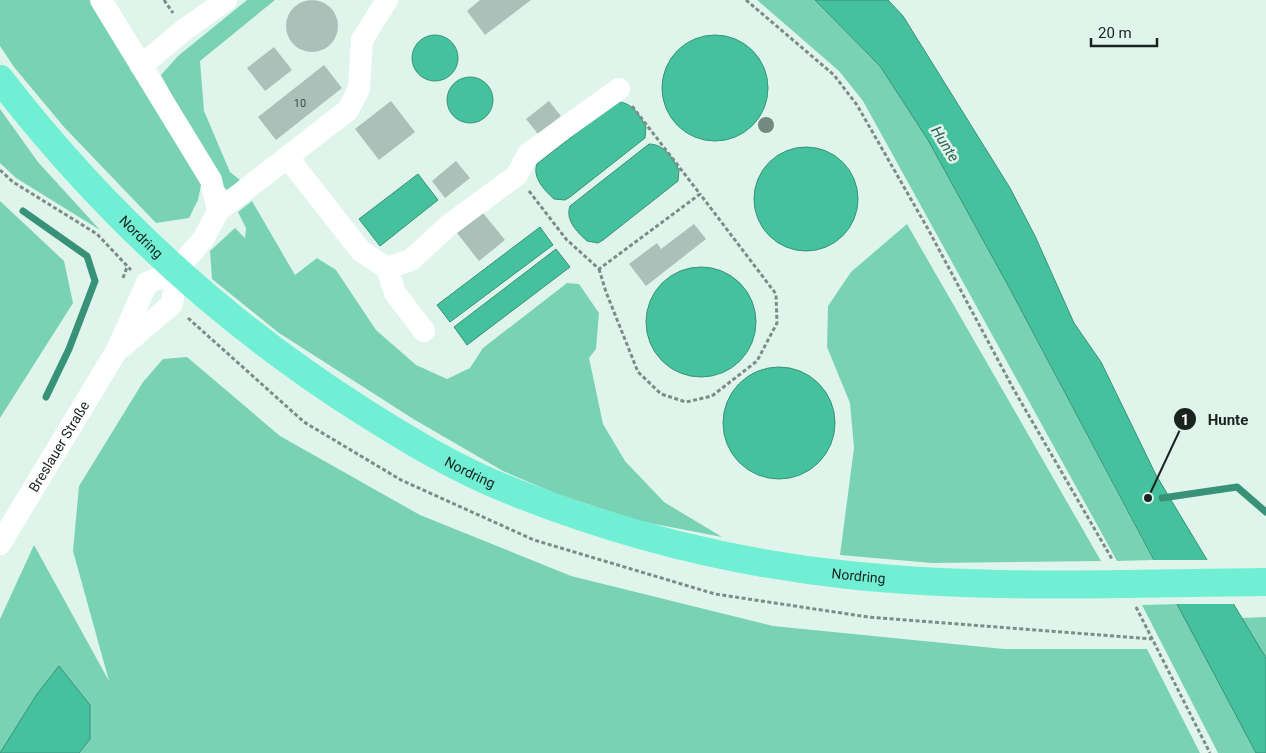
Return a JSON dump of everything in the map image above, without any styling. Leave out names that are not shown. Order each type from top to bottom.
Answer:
[{"type":"main road","name":"Nordring","points":[[0,79],[43,135],[100,198],[176,272],[223,312],[281,357],[385,426],[449,462],[506,489],[569,513],[702,552],[775,566],[851,576],[941,581],[1072,583],[1266,582]]},
{"type":"street","points":[[101,0],[211,180],[218,211]]},
{"type":"street","points":[[141,66],[184,30],[226,0]]},
{"type":"street","points":[[176,272],[204,238],[218,211],[348,110],[359,89],[362,40],[387,0]]},
{"type":"street","points":[[387,268],[411,260],[449,225],[517,175],[528,154],[619,89]]},
{"type":"street","points":[[288,158],[361,251],[387,268],[395,293],[424,331]]},
{"type":"street","name":"Breslauer Straße","points":[[0,544],[117,350],[172,304],[176,272]]},
{"type":"path","points":[[746,0],[834,75],[858,105],[928,229],[1014,390],[1112,560]]},
{"type":"path","points":[[517,175],[566,239],[599,269],[606,292],[638,372],[661,394],[686,402],[712,396],[757,360],[777,323],[776,294],[619,89]]},
{"type":"path","points":[[599,269],[700,194]]},
{"type":"path","points":[[1135,604],[1210,753]]},
{"type":"shaded area","points":[[0,0],[94,0],[202,180],[198,200],[189,218],[156,223],[64,127],[14,67],[0,46]]},
{"type":"shaded area","points":[[247,0],[275,0],[200,61],[204,111],[230,172],[240,180],[228,191],[219,182],[161,75],[178,56]]},
{"type":"shaded area","points":[[757,0],[815,0],[880,66],[928,140],[1010,289],[1153,560],[1117,561],[863,101],[839,71]]},
{"type":"shaded area","points":[[0,109],[38,162],[100,230],[16,178],[0,163]]},
{"type":"shaded area","points":[[0,201],[64,261],[73,303],[0,418]]},
{"type":"shaded area","points":[[252,201],[295,275],[317,258],[336,270],[376,330],[416,365],[447,379],[470,368],[483,348],[567,283],[579,284],[599,313],[596,349],[589,358],[603,424],[625,461],[664,502],[722,537],[639,521],[557,494],[503,471],[415,420],[279,333],[212,279],[210,251],[235,228],[245,238],[246,228],[238,212]]},
{"type":"shaded area","points":[[907,224],[1101,561],[932,563],[840,555],[854,448],[850,403],[827,347],[828,306],[851,272]]},
{"type":"shaded area","points":[[187,357],[280,436],[420,515],[571,576],[773,626],[1004,649],[1147,649],[1200,753],[0,753],[0,619],[34,545],[109,681],[73,551],[79,486],[143,382],[163,359]]},
{"type":"shaded area","points":[[1178,604],[1256,753],[1218,753],[1142,605]]},
{"type":"shaded area","points":[[1266,617],[1266,658],[1240,618]]},
{"type":"water","points":[[815,0],[888,0],[903,16],[1010,188],[1035,236],[1074,323],[1101,362],[1156,475],[1266,658],[1266,753],[1256,753],[1010,289],[928,140],[880,66]]},
{"type":"water","points":[[440,35],[452,41],[457,49],[457,67],[452,75],[444,80],[430,81],[418,75],[413,67],[412,53],[418,41],[426,36]]},
{"type":"water","points":[[715,35],[735,39],[753,50],[764,68],[768,88],[764,108],[753,126],[735,137],[715,141],[695,137],[677,126],[666,108],[662,88],[666,68],[677,50],[695,39]]},
{"type":"water","points":[[475,77],[487,83],[492,91],[492,109],[487,117],[479,122],[465,123],[453,117],[448,109],[447,95],[453,83],[461,78]]},
{"type":"water","points":[[616,102],[631,106],[638,114],[646,127],[645,138],[570,197],[565,200],[554,199],[543,187],[536,174],[537,164]]},
{"type":"water","points":[[649,144],[659,146],[671,156],[679,170],[678,181],[603,240],[598,243],[587,241],[576,230],[571,221],[569,216],[570,206]]},
{"type":"water","points":[[806,147],[826,151],[835,155],[843,162],[850,170],[854,179],[858,199],[854,219],[850,228],[843,236],[835,243],[826,247],[806,251],[786,247],[777,243],[769,236],[762,228],[758,219],[754,199],[758,179],[762,170],[769,162],[777,155],[786,151]]},
{"type":"water","points":[[418,174],[438,200],[380,246],[359,219]]},
{"type":"water","points":[[540,227],[553,245],[450,322],[437,305]]},
{"type":"water","points":[[556,249],[570,267],[467,345],[454,327]]},
{"type":"water","points":[[701,267],[722,271],[740,283],[752,301],[756,322],[752,343],[740,361],[722,373],[701,377],[680,373],[662,361],[650,343],[646,322],[650,301],[662,283],[680,271]]},
{"type":"water","points":[[779,367],[801,371],[819,383],[831,401],[835,423],[831,445],[819,463],[801,475],[779,479],[757,475],[739,463],[727,445],[723,423],[727,401],[739,383],[757,371]]},
{"type":"water","points":[[59,666],[90,705],[90,739],[79,753],[0,753],[37,694]]},
{"type":"pier","points":[[1150,560],[1208,560],[1235,604],[1175,604]]},
{"type":"building","points":[[312,0],[322,2],[330,8],[336,16],[338,26],[336,36],[330,44],[322,50],[312,52],[302,50],[294,44],[288,36],[286,26],[288,16],[294,8],[302,2]]},
{"type":"building","points":[[480,0],[531,0],[485,35],[467,11]]},
{"type":"building","points":[[274,47],[292,70],[265,91],[247,68]]},
{"type":"building","points":[[324,65],[342,88],[276,140],[258,117]]},
{"type":"building","points":[[391,101],[415,132],[379,160],[355,129]]},
{"type":"building","points":[[549,101],[561,116],[538,134],[526,119]]},
{"type":"building","points":[[456,161],[470,178],[445,198],[432,181]]},
{"type":"building","points":[[483,213],[505,240],[479,261],[457,233]]},
{"type":"building","points":[[694,224],[706,239],[646,286],[629,264],[657,243],[661,249]]},
{"type":"waterway","points":[[23,211],[87,256],[95,281],[69,349],[46,397]]},
{"type":"waterway","points":[[1162,498],[1237,487],[1266,512]]},
{"type":"place","name":"Hunte","points":[[1148,498]]}]
